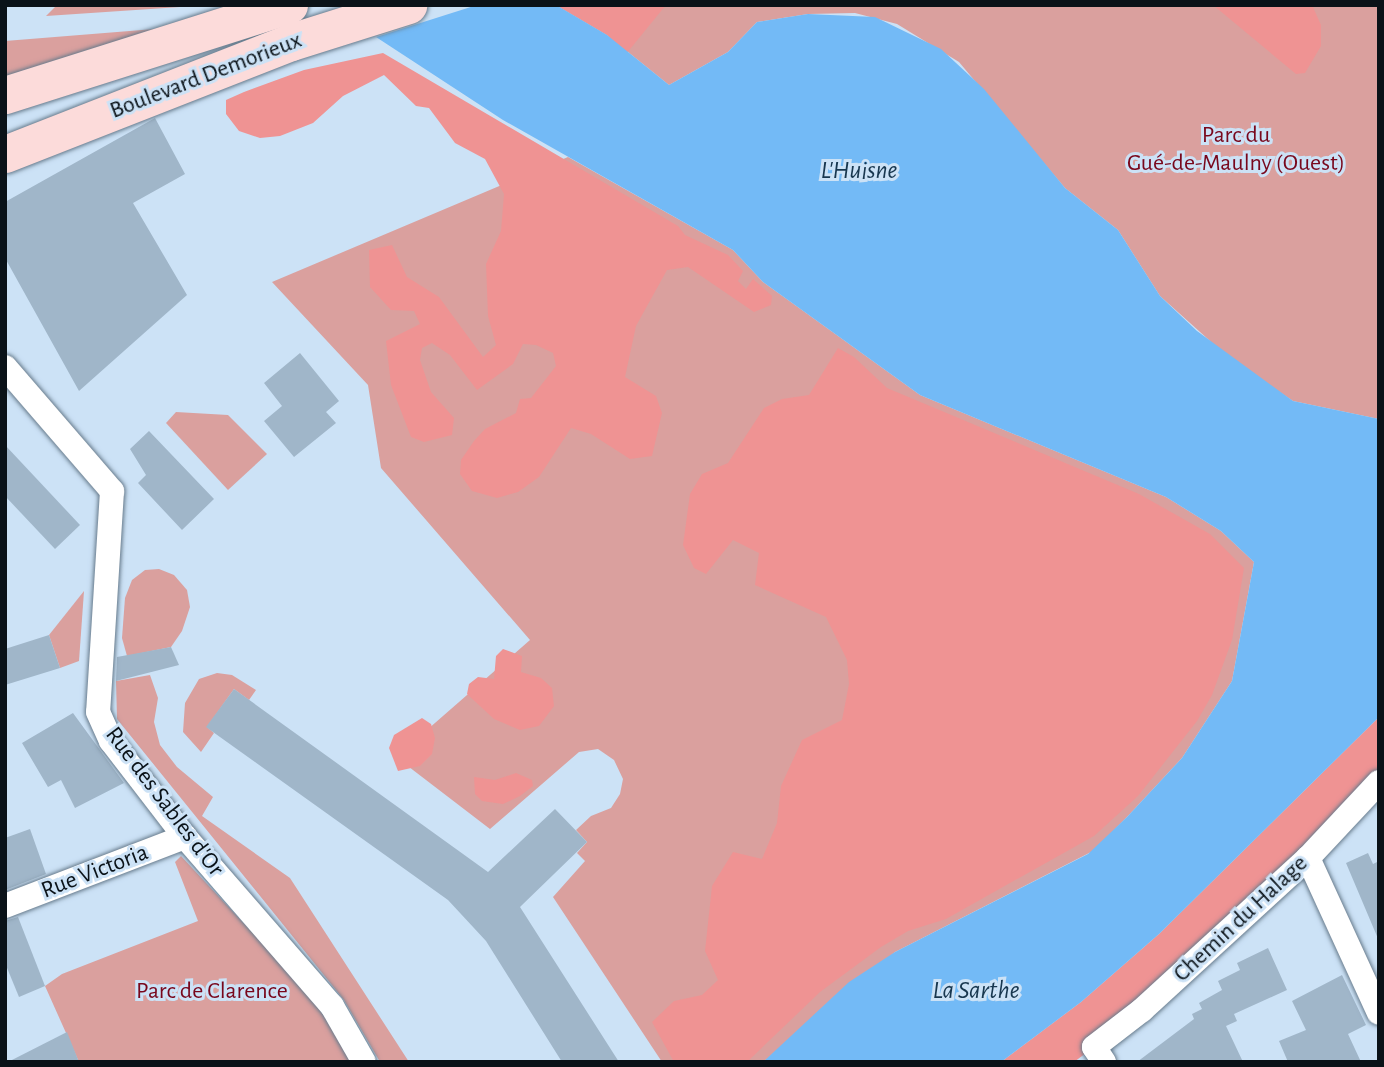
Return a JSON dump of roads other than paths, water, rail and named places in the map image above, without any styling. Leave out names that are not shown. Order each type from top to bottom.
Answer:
[{"type":"main road","name":"Boulevard Demorieux","points":[[5,96],[289,5]]},
{"type":"main road","name":"Boulevard Demorieux","points":[[5,153],[291,42],[408,5]]},
{"type":"street","name":"Rue des Sables d'Or","points":[[5,366],[112,491],[98,712],[111,741],[185,838],[332,1006],[364,1062]]},
{"type":"street","name":"Chemin du Halage","points":[[1099,1055],[1142,1010],[1308,858],[1379,782]]},
{"type":"street","name":"Rue Victoria","points":[[5,906],[185,838]]},
{"type":"street","points":[[1308,858],[1379,1013]]},
{"type":"water","name":"L'Huisne","points":[[327,5],[556,5],[607,35],[669,85],[728,52],[757,22],[808,14],[875,17],[941,49],[984,89],[1065,188],[1118,230],[1160,296],[1197,331],[1293,401],[1379,419],[1379,717],[1159,934],[1081,1002],[1001,1062],[763,1062],[849,982],[895,952],[1088,854],[1127,817],[1182,758],[1232,681],[1254,562],[1221,531],[1166,497],[920,395],[763,282],[733,250],[503,120]]},
{"type":"park label","name":"Parc du Gué-de-Maulny (Ouest)","points":[[1236,150]]},
{"type":"park label","name":"Parc de Clarence","points":[[212,992]]},
{"type":"water label","name":"La Sarthe","points":[[976,991]]}]
